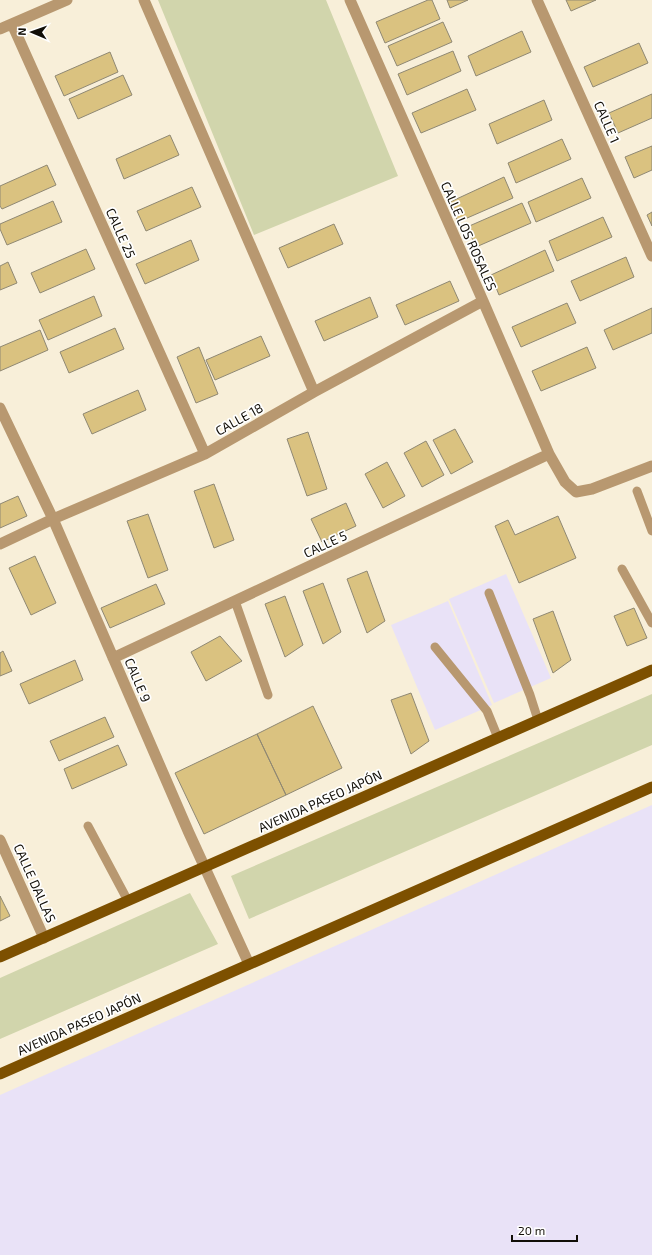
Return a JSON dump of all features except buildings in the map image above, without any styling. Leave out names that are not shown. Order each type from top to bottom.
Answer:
[{"type":"main road","name":"AVENIDA PASEO JAPÓN","points":[[0,957],[652,670]]},
{"type":"main road","name":"AVENIDA PASEO JAPÓN","points":[[0,1074],[652,787]]},
{"type":"street","points":[[0,29],[67,0]]},
{"type":"street","points":[[144,0],[314,392]]},
{"type":"street","name":"CALLE LOS ROSALES","points":[[350,0],[483,301],[548,454],[565,482],[576,492],[592,489],[652,466]]},
{"type":"street","name":"CALLE 1","points":[[537,0],[652,256]]},
{"type":"street","name":"CALLE 25","points":[[12,24],[205,454]]},
{"type":"street","name":"CALLE 18","points":[[0,544],[53,519],[205,454],[314,392],[483,301]]},
{"type":"street","name":"CALLE 9","points":[[0,408],[53,519],[249,964]]},
{"type":"street","name":"CALLE 5","points":[[113,658],[548,454]]},
{"type":"street","name":"CALLE DALLAS","points":[[0,840],[44,938]]},
{"type":"lane","points":[[637,491],[652,530]]},
{"type":"lane","points":[[622,569],[649,609],[652,623]]},
{"type":"lane","points":[[489,593],[530,695],[538,720]]},
{"type":"lane","points":[[235,601],[268,696]]},
{"type":"lane","points":[[435,647],[488,711],[498,738]]},
{"type":"lane","points":[[88,826],[128,901]]},
{"type":"shaded area","points":[[506,574],[551,678],[494,703],[449,599]]},
{"type":"shaded area","points":[[448,601],[492,705],[435,730],[391,625]]},
{"type":"shaded area","points":[[652,805],[652,1255],[0,1255],[0,1095]]},
{"type":"green space","points":[[158,0],[326,0],[398,176],[254,235]]},
{"type":"green space","points":[[652,694],[652,745],[249,919],[231,876]]},
{"type":"green space","points":[[190,893],[218,944],[0,1039],[0,978]]}]
